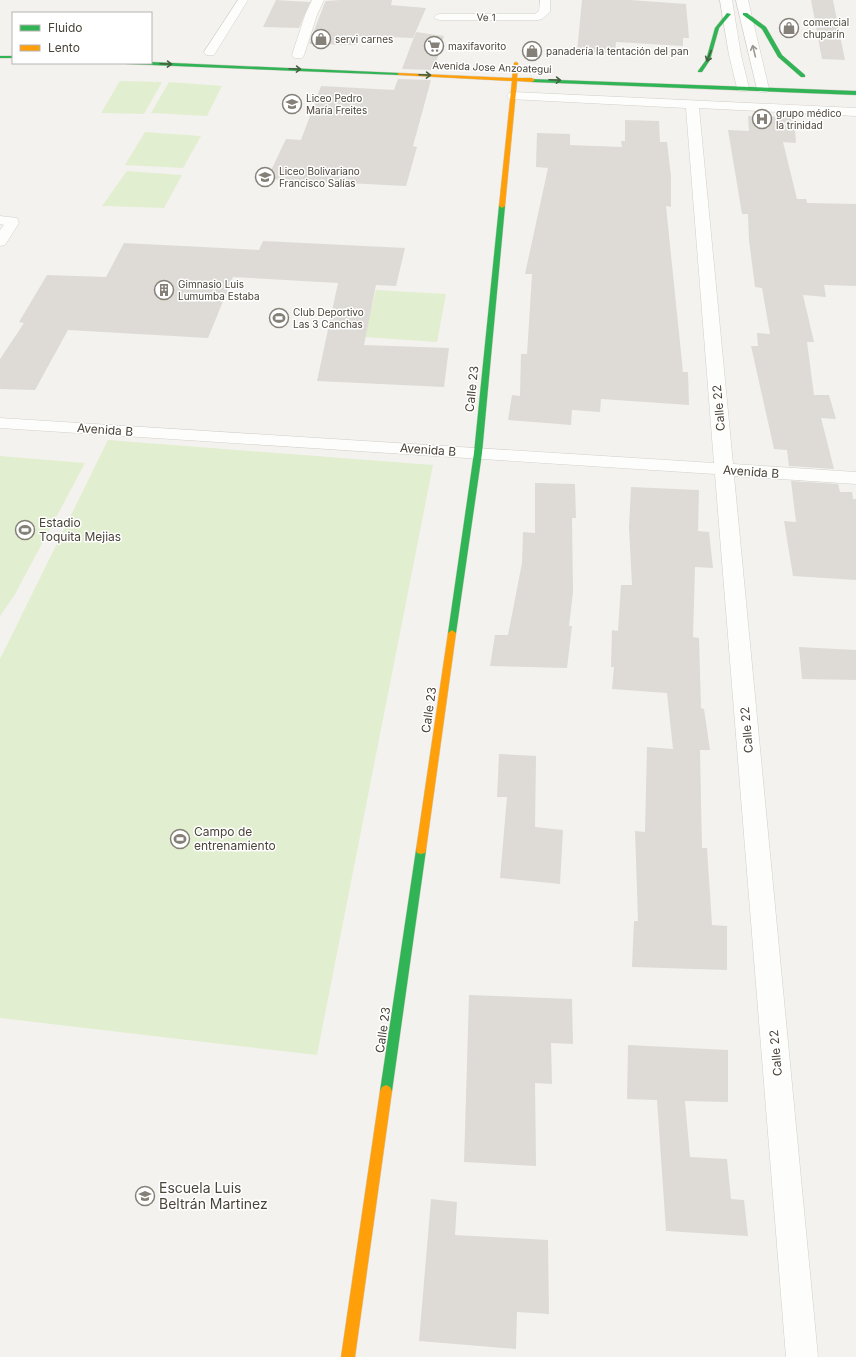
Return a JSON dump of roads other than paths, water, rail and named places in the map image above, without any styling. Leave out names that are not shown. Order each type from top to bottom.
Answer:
[{"type":"street","points":[[206,52],[243,0]]},
{"type":"street","points":[[298,55],[311,15],[318,0]]},
{"type":"street","name":"Ve 1","points":[[440,17],[538,17],[544,12],[545,0]]},
{"type":"street","points":[[726,0],[729,14],[749,74],[763,89]]},
{"type":"street","points":[[742,0],[745,14],[749,74],[743,88]]},
{"type":"street","points":[[700,72],[708,60],[718,28],[729,14]]},
{"type":"street","points":[[745,14],[764,28],[780,56],[790,67],[807,76],[789,75]]},
{"type":"street","points":[[206,52],[224,53]]},
{"type":"street","points":[[0,57],[12,58]]},
{"type":"street","name":"Avenida Jose Anzoategui","points":[[151,64],[856,93]]},
{"type":"street","name":"Calle 23","points":[[348,1357],[478,453],[516,64]]},
{"type":"street","points":[[513,96],[856,112]]},
{"type":"street","name":"Calle 22","points":[[692,104],[802,1357]]},
{"type":"street","points":[[0,220],[12,221],[12,224],[0,242]]},
{"type":"street","name":"Avenida B","points":[[0,424],[856,478]]},
{"type":"place","name":"comercial chuparín","points":[[789,28]]},
{"type":"place","name":"servi carnes","points":[[321,39]]},
{"type":"place","name":"maxifavorito","points":[[434,46]]},
{"type":"place","name":"panadería la tentación del pan","points":[[532,51]]},
{"type":"place","name":"Liceo Pedro María Freites","points":[[292,104]]},
{"type":"place","name":"grupo médico la trinidad","points":[[762,119]]},
{"type":"place","name":"Liceo Bolivariano Francisco Salías","points":[[265,177]]},
{"type":"place","name":"Gimnasio Luis Lumumba Estaba","points":[[164,290]]},
{"type":"place","name":"Club Deportivo Las 3 Canchas","points":[[279,318]]},
{"type":"place","name":"Estadio Toquita Mejias","points":[[25,530]]},
{"type":"place","name":"Campo de entrenamiento","points":[[180,839]]},
{"type":"place","name":"Escuela Luis Beltrán Martinez","points":[[145,1196]]}]
